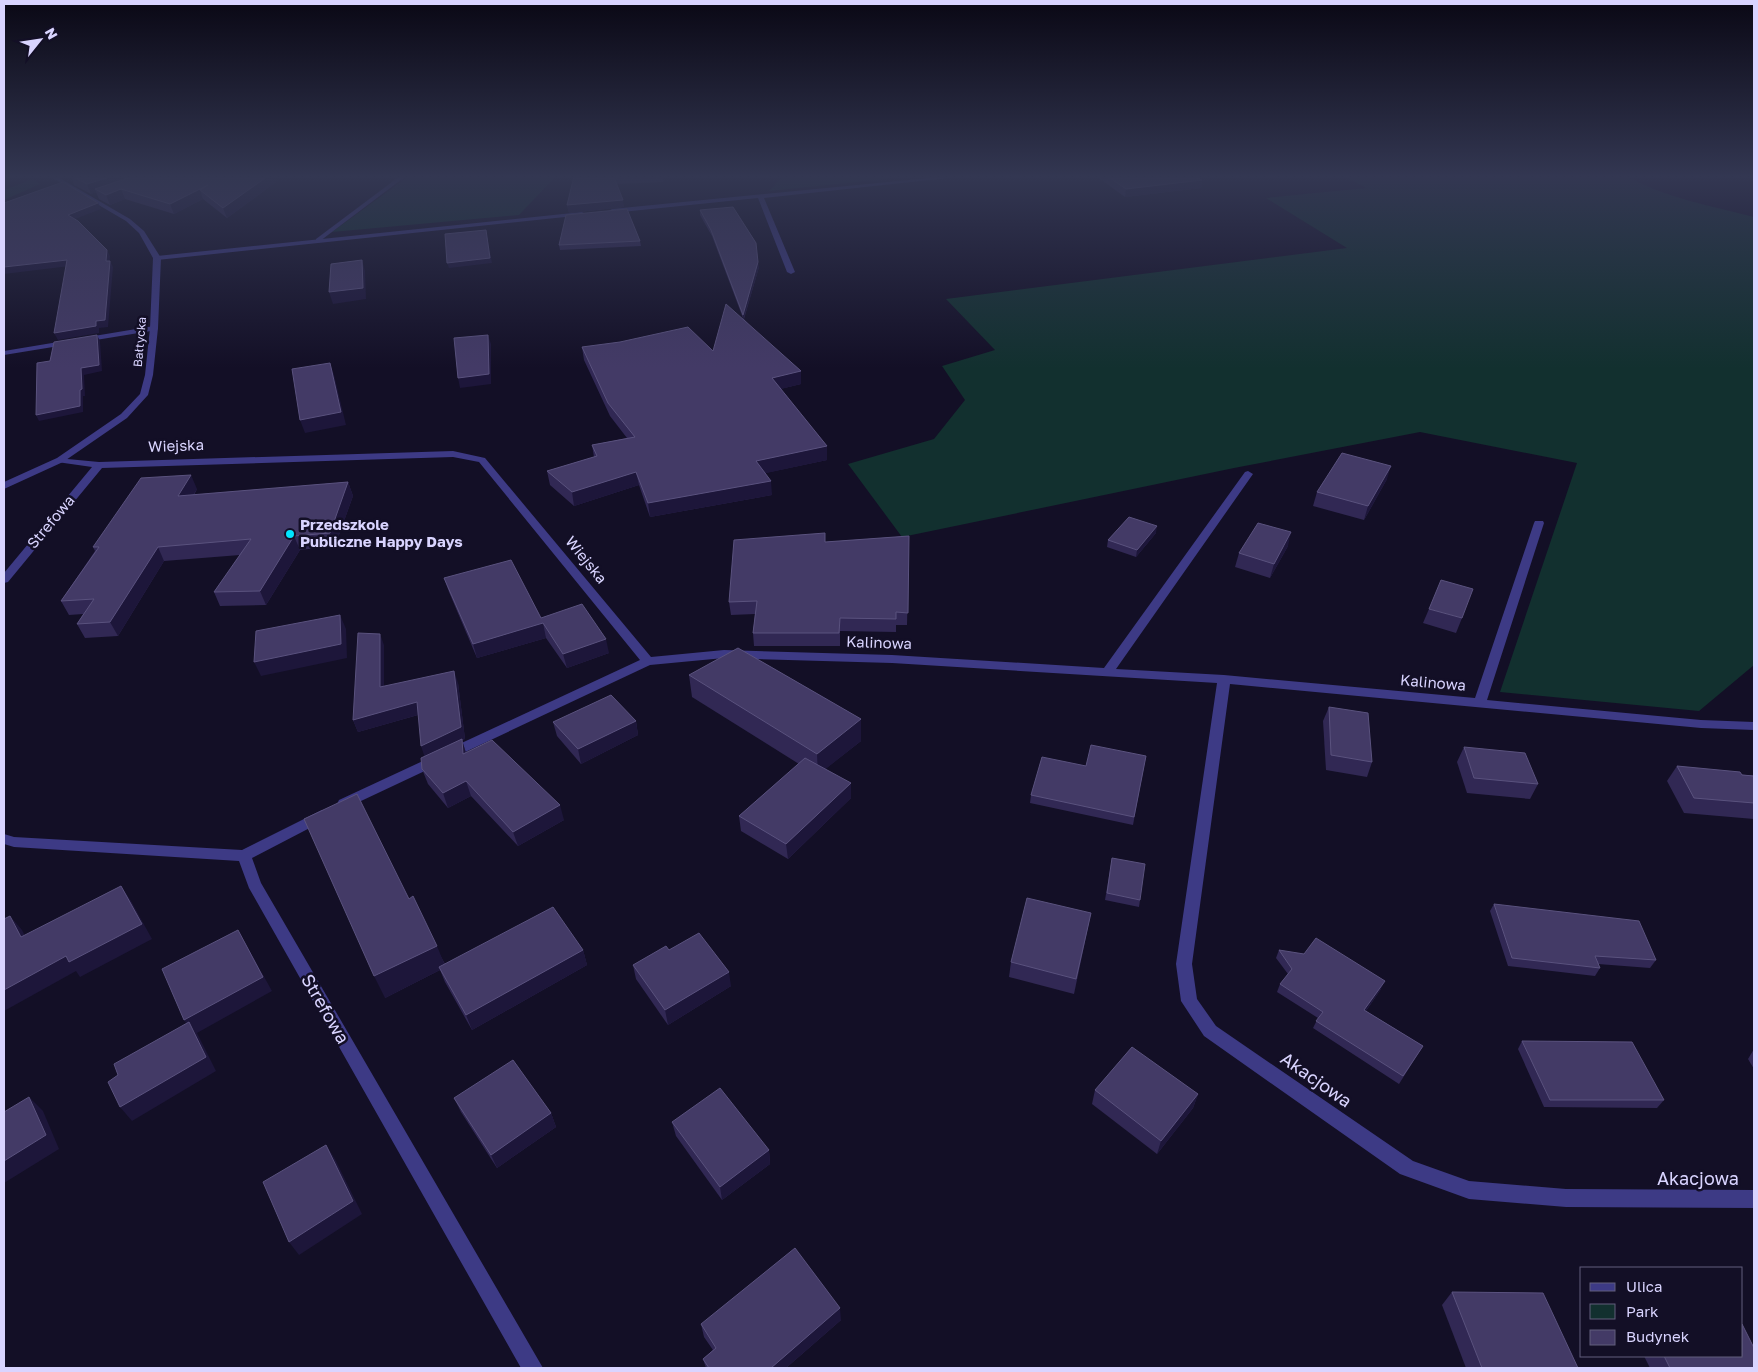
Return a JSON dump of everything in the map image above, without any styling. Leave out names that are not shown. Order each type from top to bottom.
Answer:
[{"type":"street","points":[[147,240],[157,258],[318,240]]},
{"type":"street","points":[[778,240],[791,272]]},
{"type":"street","name":"Bałtycka","points":[[4,486],[60,460],[124,416],[144,395],[150,375],[157,258]]},
{"type":"street","points":[[4,353],[154,328]]},
{"type":"street","name":"Wiejska","points":[[60,460],[99,465],[453,454],[482,460],[648,661]]},
{"type":"street","name":"Strefowa","points":[[4,580],[99,465]]},
{"type":"street","points":[[1108,671],[1248,474]]},
{"type":"street","points":[[1480,703],[1539,523]]},
{"type":"street","name":"Kalinowa","points":[[648,661],[724,654],[1108,671],[1224,679],[1701,724],[1754,726]]},
{"type":"street","points":[[4,839],[14,842],[244,856],[303,824],[606,679],[648,661]]},
{"type":"street","name":"Akacjowa","points":[[1224,679],[1184,964],[1189,1001],[1210,1031],[1407,1168],[1469,1190],[1566,1198],[1754,1199]]},
{"type":"street","name":"Strefowa","points":[[244,856],[254,884],[533,1368]]},
{"type":"green space","points":[[1334,240],[1754,240],[1754,665],[1699,711],[1500,692],[1577,463],[1420,432],[1234,468],[902,537],[848,464],[934,439],[965,400],[942,366],[995,350],[946,299],[1347,248]]},
{"type":"building","points":[[4,240],[97,240],[107,250],[106,261],[110,261],[105,320],[96,321],[96,326],[54,333],[67,260],[4,267]]},
{"type":"building","points":[[445,240],[487,240],[490,258],[447,263]]},
{"type":"building","points":[[560,240],[640,241],[559,245]]},
{"type":"building","points":[[715,240],[754,240],[756,243],[758,262],[743,315]]},
{"type":"building","points":[[362,260],[363,288],[329,292],[331,264]]},
{"type":"building","points":[[726,304],[801,371],[772,378],[827,446],[756,461],[771,481],[648,503],[636,472],[572,492],[547,471],[597,456],[592,445],[635,437],[608,403],[582,347],[620,342],[688,327],[713,351]]},
{"type":"building","points":[[97,335],[99,365],[81,368],[82,389],[80,390],[80,406],[36,415],[37,363],[50,361],[54,342]]},
{"type":"building","points":[[488,335],[489,374],[458,378],[454,338]]},
{"type":"building","points":[[330,363],[341,412],[300,420],[292,369]]},
{"type":"building","points":[[1342,453],[1391,466],[1368,506],[1317,492]]},
{"type":"building","points":[[191,475],[178,496],[348,482],[330,533],[294,536],[260,591],[214,592],[251,539],[158,547],[110,622],[77,624],[94,599],[61,601],[99,547],[93,547],[141,478]]},
{"type":"building","points":[[1129,517],[1157,526],[1137,550],[1108,540]]},
{"type":"building","points":[[1258,523],[1291,532],[1274,564],[1239,553]]},
{"type":"building","points":[[825,533],[825,542],[909,536],[908,613],[896,612],[896,619],[840,618],[839,633],[753,633],[757,601],[729,602],[734,540]]},
{"type":"building","points":[[511,560],[541,618],[582,604],[606,639],[563,654],[543,623],[473,644],[444,578]]},
{"type":"building","points":[[1441,580],[1473,589],[1462,618],[1429,609]]},
{"type":"building","points":[[340,615],[341,644],[254,662],[256,631]]},
{"type":"building","points":[[358,633],[380,634],[380,687],[454,671],[461,727],[421,746],[417,702],[353,720]]},
{"type":"building","points":[[738,648],[861,719],[817,754],[689,675]]},
{"type":"building","points":[[611,695],[636,721],[578,749],[553,722]]},
{"type":"building","points":[[1329,707],[1368,713],[1372,762],[1331,755]]},
{"type":"building","points":[[462,739],[463,754],[492,740],[560,805],[513,832],[466,781],[443,793],[422,769],[421,758]]},
{"type":"building","points":[[1091,745],[1146,756],[1134,817],[1031,795],[1042,757],[1086,766]]},
{"type":"building","points":[[1464,747],[1525,753],[1538,784],[1474,778]]},
{"type":"building","points":[[805,758],[851,783],[786,844],[739,816]]},
{"type":"building","points":[[1677,766],[1740,772],[1742,775],[1754,776],[1754,803],[1694,798]]},
{"type":"building","points":[[357,794],[409,899],[413,896],[437,946],[374,976],[304,819]]},
{"type":"building","points":[[1112,858],[1145,864],[1140,900],[1107,893]]},
{"type":"building","points":[[121,886],[142,924],[69,962],[66,956],[4,990],[4,919],[10,916],[21,937]]},
{"type":"building","points":[[1027,898],[1091,913],[1076,979],[1011,962]]},
{"type":"building","points":[[1494,904],[1639,921],[1656,960],[1595,956],[1600,968],[1512,958]]},
{"type":"building","points":[[553,907],[583,950],[466,1015],[439,967]]},
{"type":"building","points":[[238,930],[263,977],[184,1020],[162,969]]},
{"type":"building","points":[[699,933],[729,972],[665,1010],[633,965],[666,946],[669,950]]},
{"type":"building","points":[[1316,938],[1385,981],[1364,1010],[1423,1046],[1403,1076],[1316,1021],[1323,1012],[1280,984],[1292,969],[1279,950],[1304,954]]},
{"type":"building","points":[[189,1022],[206,1057],[120,1107],[108,1082],[118,1075],[114,1064]]},
{"type":"building","points":[[1522,1041],[1632,1042],[1664,1100],[1550,1100]]},
{"type":"building","points":[[1132,1047],[1198,1094],[1161,1141],[1095,1090]]},
{"type":"building","points":[[513,1060],[551,1113],[491,1155],[454,1098]]},
{"type":"building","points":[[720,1088],[769,1150],[720,1187],[672,1122]]},
{"type":"building","points":[[29,1097],[46,1135],[4,1161],[4,1112]]},
{"type":"building","points":[[326,1145],[353,1201],[289,1242],[263,1182]]},
{"type":"building","points":[[795,1248],[840,1308],[771,1368],[709,1368],[703,1359],[716,1348],[701,1324]]},
{"type":"building","points":[[1452,1292],[1543,1293],[1578,1368],[1482,1368]]},
{"type":"building","points":[[1743,1326],[1754,1348],[1754,1368],[1670,1368],[1664,1357],[1743,1357]]},
{"type":"place","name":"Przedszkole Publiczne Happy Days","points":[[290,534]]}]
